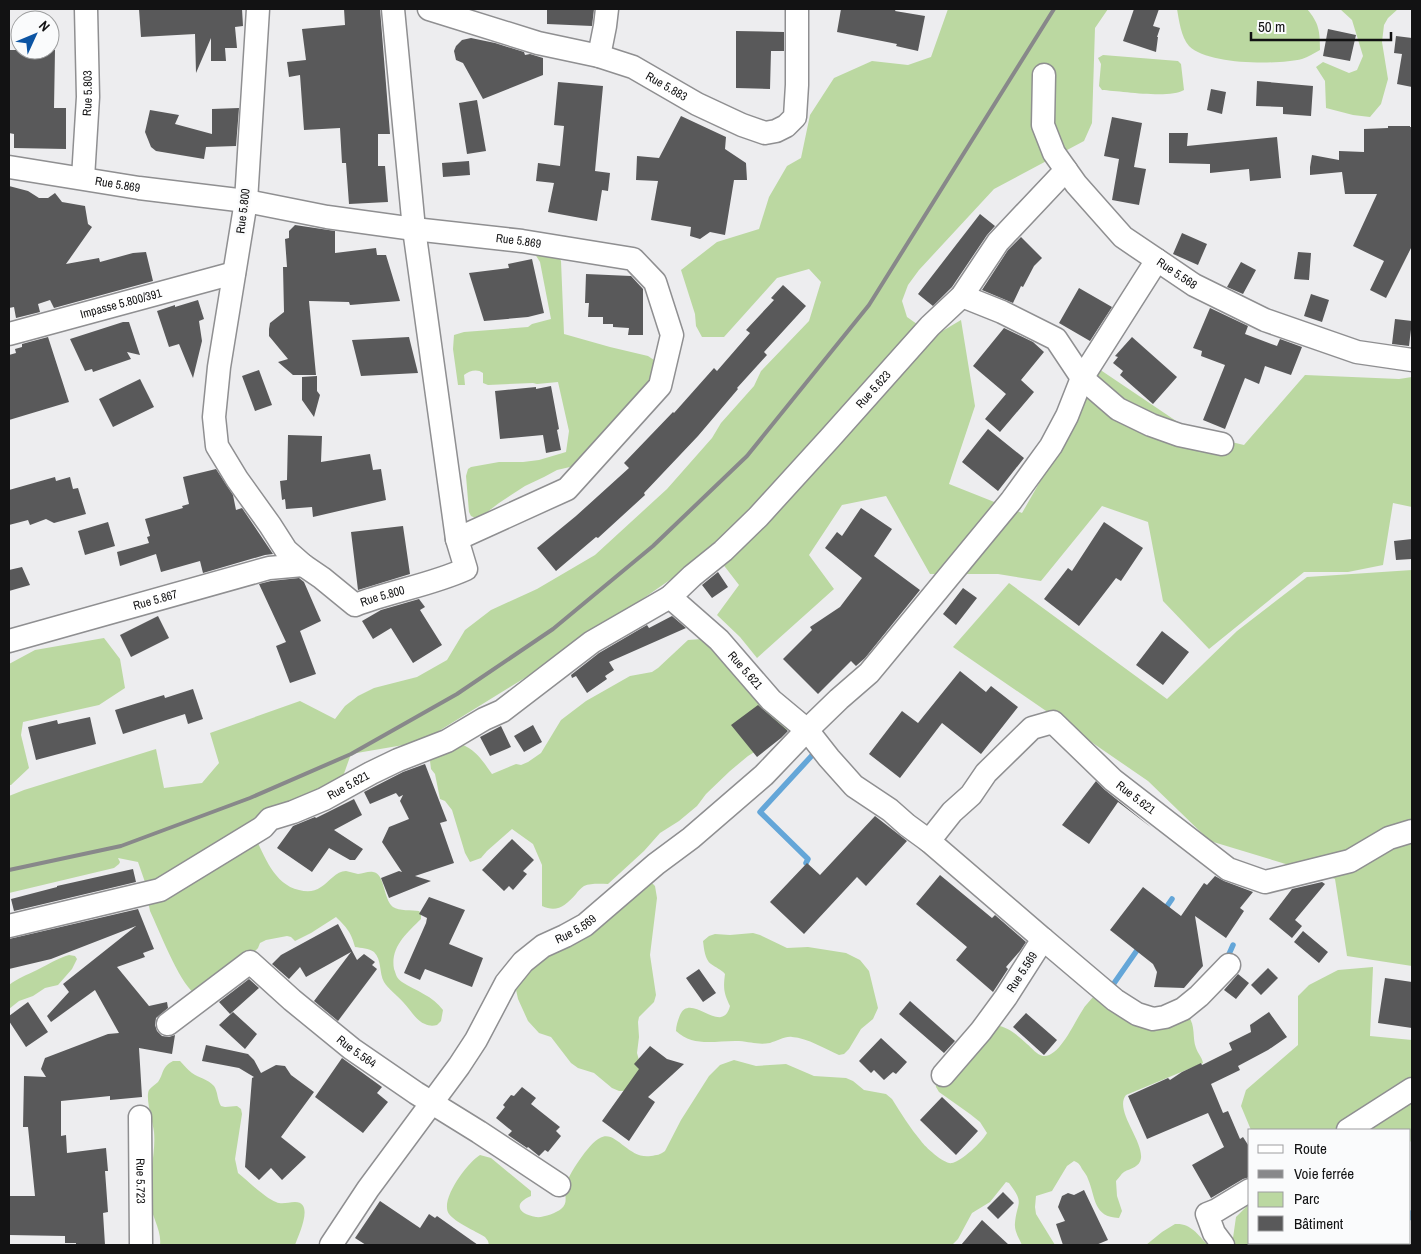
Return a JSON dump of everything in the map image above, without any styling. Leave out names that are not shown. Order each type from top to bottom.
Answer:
[{"type":"street","name":"Rue 5.803","points":[[83,178],[88,97],[86,9]]},
{"type":"street","name":"Rue 5.800","points":[[258,9],[246,200],[219,367],[214,417],[217,446],[237,479],[286,550],[355,605],[378,596],[450,576],[466,569],[457,539],[414,229],[393,9]]},
{"type":"street","name":"Rue 5.883","points":[[429,9],[538,43],[599,56],[633,67],[697,104],[742,125],[765,133],[776,131],[786,126],[795,117],[797,9]]},
{"type":"street","points":[[599,56],[607,9]]},
{"type":"street","name":"Rue 5.568","points":[[1044,75],[1043,125],[1054,153],[1076,184],[1124,237],[1194,285],[1265,320],[1356,352],[1412,360]]},
{"type":"street","name":"Rue 5.869","points":[[9,167],[139,188],[246,200],[327,217],[522,241],[633,259],[655,282],[672,335],[660,386],[567,488],[457,539]]},
{"type":"street","name":"Rue 5.623","points":[[670,597],[723,551],[758,516],[930,326],[962,296],[998,242],[1066,170]]},
{"type":"street","name":"Rue 5.569","points":[[331,1245],[368,1189],[476,1040],[506,983],[523,962],[543,946],[585,925],[656,864],[691,838],[764,775],[807,730],[869,673],[1011,501],[1051,446],[1067,416],[1082,378],[1157,260]]},
{"type":"street","name":"Impasse 5.800/391","points":[[9,334],[234,273]]},
{"type":"street","points":[[962,296],[1002,312],[1056,339],[1082,378],[1118,409],[1179,435],[1222,444]]},
{"type":"street","name":"Rue 5.867","points":[[9,641],[270,568],[303,565]]},
{"type":"street","name":"Rue 5.621","points":[[9,926],[160,890],[263,827],[270,819],[324,799],[370,773],[446,741],[502,711],[592,642],[670,597],[718,640],[771,700],[807,730],[854,786],[890,810],[907,826],[929,841],[952,812],[971,794],[986,773],[1032,728],[1053,722],[1113,780],[1228,869],[1265,882],[1350,861],[1389,838],[1412,831]]},
{"type":"street","name":"Rue 5.569","points":[[929,841],[1043,939],[993,1015],[943,1075]]},
{"type":"street","points":[[1043,939],[1115,1000],[1136,1014],[1153,1019],[1183,1010],[1228,965]]},
{"type":"street","name":"Rue 5.564","points":[[168,1024],[250,962],[338,1038],[408,1088],[559,1186]]},
{"type":"street","points":[[1350,1129],[1412,1089]]},
{"type":"street","name":"Rue 5.723","points":[[140,1117],[141,1245]]},
{"type":"street","points":[[1223,1245],[1214,1233],[1207,1214],[1248,1191]]},
{"type":"green space","points":[[948,9],[1108,9],[1095,28],[1092,123],[1084,141],[994,189],[919,270],[908,285],[902,301],[907,317],[934,336],[961,320],[975,406],[949,484],[1022,513],[1065,438],[1099,369],[1194,433],[1244,445],[1305,375],[1399,379],[1412,377],[1412,507],[1393,503],[1383,565],[1348,572],[1304,572],[1209,649],[1163,601],[1148,522],[1102,506],[1041,581],[998,574],[930,574],[886,496],[842,505],[809,555],[834,589],[757,658],[740,637],[717,615],[739,585],[722,563],[710,552],[562,655],[421,742],[351,754],[341,782],[253,833],[270,867],[282,882],[290,887],[302,891],[313,891],[342,871],[358,874],[373,872],[377,873],[380,877],[387,898],[393,907],[402,910],[419,911],[421,919],[405,935],[397,947],[393,961],[394,969],[396,976],[400,980],[429,997],[443,1010],[441,1021],[437,1025],[426,1025],[416,1018],[384,982],[377,955],[367,949],[355,947],[348,931],[336,917],[295,941],[287,936],[260,943],[247,960],[194,993],[188,987],[176,967],[150,911],[146,885],[138,862],[118,858],[120,862],[114,868],[9,893],[9,796],[156,749],[164,788],[202,783],[219,763],[210,733],[300,701],[335,719],[345,706],[358,696],[374,688],[417,677],[447,660],[465,630],[491,610],[537,589],[595,555],[667,489],[754,386],[761,371],[809,321],[821,282],[809,269],[777,278],[724,337],[702,337],[696,326],[695,314],[681,270],[717,242],[759,229],[769,197],[787,166],[801,158],[810,115],[834,78],[872,61],[908,65],[931,57]]},
{"type":"green space","points":[[1177,9],[1307,9],[1318,28],[1320,50],[1302,59],[1276,62],[1243,62],[1211,57],[1198,52],[1186,42]]},
{"type":"green space","points":[[1340,9],[1398,9],[1388,18],[1384,25],[1382,42],[1388,79],[1381,104],[1370,117],[1326,108],[1325,81],[1316,67],[1323,62],[1349,73],[1357,70],[1363,56],[1352,20]]},
{"type":"green space","points":[[1103,55],[1178,61],[1181,64],[1184,90],[1177,93],[1157,94],[1102,90],[1099,86],[1101,64],[1098,58]]},
{"type":"green space","points":[[533,251],[559,257],[561,261],[564,334],[648,356],[654,360],[652,377],[633,403],[578,463],[557,470],[525,486],[482,516],[475,518],[469,512],[466,476],[468,469],[499,462],[539,460],[566,452],[569,431],[558,382],[488,385],[483,383],[483,373],[476,370],[464,375],[465,385],[458,385],[453,349],[454,335],[464,332],[528,327],[532,324],[551,319],[540,262]]},
{"type":"green space","points":[[1412,570],[1412,966],[1347,956],[1335,879],[1210,841],[1148,781],[953,647],[1009,583],[1167,699],[1237,631],[1307,577]]},
{"type":"green space","points":[[104,638],[120,659],[125,688],[99,705],[23,722],[21,735],[29,768],[9,785],[9,664],[35,650]]},
{"type":"green space","points":[[702,639],[785,717],[788,729],[785,733],[748,756],[730,771],[706,794],[697,806],[679,821],[660,833],[644,851],[608,884],[584,886],[568,902],[560,907],[552,909],[542,906],[542,865],[533,844],[512,829],[481,858],[470,862],[465,853],[452,810],[445,801],[440,799],[435,774],[431,769],[430,761],[435,756],[461,744],[475,753],[492,774],[516,764],[521,765],[528,762],[541,753],[561,720],[586,701],[630,676],[652,672],[688,640]]},
{"type":"green space","points":[[645,883],[652,883],[655,886],[657,898],[650,955],[656,995],[654,1002],[639,1017],[638,1022],[637,1053],[642,1071],[625,1091],[619,1091],[612,1088],[594,1073],[578,1068],[571,1063],[551,1037],[539,1033],[528,1021],[518,999],[515,985],[516,978]]},
{"type":"green space","points":[[753,933],[787,948],[808,947],[846,953],[860,960],[869,971],[878,1008],[873,1019],[861,1029],[844,1054],[839,1055],[810,1042],[792,1037],[766,1044],[739,1041],[706,1042],[690,1040],[676,1031],[680,1015],[685,1009],[691,1008],[720,1017],[726,1014],[730,1006],[724,991],[725,974],[707,960],[703,941],[715,934]]},
{"type":"green space","points":[[69,955],[75,956],[77,959],[72,969],[58,985],[45,988],[33,996],[19,1001],[9,1009],[9,985]]},
{"type":"green space","points":[[1373,967],[1370,1036],[1412,1040],[1411,1141],[1411,1129],[1251,1129],[1241,1106],[1246,1090],[1298,1045],[1298,996],[1309,985],[1338,970]]},
{"type":"green space","points":[[1094,996],[1151,1013],[1188,1016],[1193,1027],[1196,1048],[1203,1063],[1126,1095],[1123,1101],[1124,1109],[1138,1143],[1141,1158],[1137,1165],[1124,1172],[1116,1181],[1117,1196],[1122,1211],[1119,1218],[1111,1217],[1100,1210],[1094,1199],[1087,1176],[1079,1164],[1074,1161],[1067,1166],[1052,1191],[1036,1196],[1036,1214],[1055,1245],[1022,1245],[1015,1226],[1019,1203],[1017,1195],[1009,1183],[1006,1182],[990,1202],[972,1213],[958,1239],[952,1245],[489,1245],[485,1237],[452,1217],[447,1208],[451,1191],[456,1182],[469,1165],[480,1155],[491,1158],[531,1191],[531,1196],[521,1202],[520,1205],[525,1214],[539,1217],[556,1212],[565,1204],[565,1187],[570,1175],[595,1141],[606,1136],[636,1154],[651,1156],[662,1153],[665,1151],[681,1120],[709,1076],[720,1065],[734,1060],[756,1066],[786,1064],[814,1076],[846,1078],[864,1090],[886,1094],[892,1099],[923,1144],[945,1161],[949,1163],[956,1162],[971,1151],[987,1133],[980,1122],[939,1092],[935,1081],[995,1025],[1013,1032],[1043,1056],[1055,1052],[1083,1009]]},
{"type":"green space","points":[[173,1061],[180,1061],[192,1073],[212,1084],[221,1106],[237,1106],[241,1109],[242,1114],[235,1159],[238,1173],[262,1193],[278,1203],[301,1203],[304,1207],[304,1220],[295,1245],[160,1245],[150,1201],[154,1140],[148,1094],[149,1090],[160,1079],[166,1066]]},
{"type":"green space","points":[[1248,1205],[1248,1244],[1307,1245],[1232,1245],[1236,1217]]},
{"type":"green space","points":[[1175,1224],[1190,1227],[1208,1245],[1146,1245]]},
{"type":"building","points":[[139,9],[242,9],[243,26],[235,27],[237,48],[225,48],[226,61],[211,61],[211,38],[196,73],[195,34],[141,37]]},
{"type":"building","points":[[344,9],[380,9],[390,134],[378,134],[378,166],[385,166],[388,202],[349,204],[346,163],[342,163],[340,128],[304,130],[300,75],[289,77],[287,62],[306,60],[302,29],[345,25]]},
{"type":"building","points":[[547,9],[594,9],[592,26],[547,24]]},
{"type":"building","points":[[841,9],[896,9],[895,11],[925,16],[918,51],[896,46],[897,44],[837,32]]},
{"type":"building","points":[[1134,9],[1159,9],[1153,26],[1160,28],[1156,52],[1123,41]]},
{"type":"building","points":[[1328,29],[1356,35],[1350,61],[1323,56]]},
{"type":"building","points":[[736,31],[784,32],[784,51],[771,51],[770,89],[736,88]]},
{"type":"building","points":[[1396,36],[1412,38],[1412,87],[1397,84],[1402,54],[1394,53]]},
{"type":"building","points":[[471,38],[524,52],[525,55],[530,54],[543,58],[543,75],[483,99],[463,63],[456,60],[454,51],[462,40]]},
{"type":"building","points":[[9,50],[10,60],[55,60],[54,108],[66,108],[66,149],[14,148],[14,134],[9,133]]},
{"type":"building","points":[[1257,81],[1313,86],[1311,116],[1283,114],[1283,107],[1256,106]]},
{"type":"building","points":[[558,82],[603,86],[595,171],[610,173],[608,191],[602,190],[597,221],[548,212],[554,183],[536,181],[538,163],[560,166],[564,126],[554,125]]},
{"type":"building","points":[[1211,89],[1226,92],[1222,114],[1207,110]]},
{"type":"building","points":[[477,100],[486,151],[467,154],[459,103]]},
{"type":"building","points":[[239,108],[236,146],[206,147],[204,159],[156,151],[151,147],[145,132],[150,110],[179,115],[175,124],[212,134],[212,109]]},
{"type":"building","points":[[681,116],[726,137],[725,149],[746,163],[747,180],[734,180],[725,235],[710,232],[700,239],[690,236],[691,227],[651,220],[658,181],[636,180],[637,156],[659,158]]},
{"type":"building","points":[[1112,117],[1142,123],[1134,167],[1146,169],[1139,205],[1112,200],[1119,159],[1104,156]]},
{"type":"building","points":[[1388,126],[1412,127],[1412,246],[1386,298],[1370,290],[1384,261],[1353,246],[1377,194],[1345,194],[1342,172],[1310,175],[1310,167],[1312,155],[1339,160],[1339,151],[1364,152],[1364,129],[1388,128]]},
{"type":"building","points":[[1169,133],[1188,133],[1187,146],[1277,137],[1281,178],[1250,181],[1249,169],[1210,173],[1210,164],[1169,163]]},
{"type":"building","points":[[469,161],[470,175],[443,177],[442,163]]},
{"type":"building","points":[[9,186],[28,191],[39,198],[48,198],[55,193],[62,202],[85,206],[88,224],[92,227],[66,264],[99,258],[100,262],[133,253],[146,252],[153,281],[54,308],[50,300],[38,304],[40,312],[16,318],[14,307],[9,308]]},
{"type":"building","points":[[980,214],[995,226],[952,287],[933,306],[918,294]]},
{"type":"building","points":[[295,225],[335,231],[335,253],[376,248],[377,255],[386,255],[400,301],[350,305],[349,302],[309,301],[316,375],[293,375],[278,362],[288,359],[269,336],[270,323],[284,312],[283,267],[287,267],[285,239],[289,238],[289,231]]},
{"type":"building","points":[[1182,233],[1207,244],[1198,265],[1173,254]]},
{"type":"building","points":[[1021,237],[1042,258],[1034,266],[1023,287],[1021,286],[1013,303],[982,290],[1008,250]]},
{"type":"building","points":[[1298,252],[1311,253],[1309,280],[1294,279]]},
{"type":"building","points":[[532,259],[544,313],[528,317],[484,321],[469,273],[509,268],[508,264]]},
{"type":"building","points":[[1241,262],[1256,270],[1243,294],[1227,287]]},
{"type":"building","points":[[586,274],[631,276],[643,289],[643,335],[628,335],[629,328],[613,327],[613,324],[603,324],[603,317],[588,317],[589,303],[585,303]]},
{"type":"building","points":[[783,285],[806,306],[764,352],[767,355],[698,436],[644,493],[645,495],[598,538],[596,537],[556,571],[537,548],[629,468],[624,463],[674,413],[714,368],[717,371],[750,333],[746,330],[774,300],[771,298]]},
{"type":"building","points":[[1079,288],[1112,307],[1090,341],[1059,323]]},
{"type":"building","points":[[1311,294],[1329,300],[1322,322],[1304,316]]},
{"type":"building","points":[[198,300],[204,319],[199,321],[202,341],[193,378],[179,344],[169,347],[157,311]]},
{"type":"building","points":[[1210,308],[1248,326],[1245,334],[1277,346],[1280,339],[1302,347],[1291,375],[1265,366],[1259,384],[1245,378],[1225,429],[1203,420],[1225,365],[1201,356],[1202,351],[1193,348]]},
{"type":"building","points":[[1395,319],[1412,321],[1409,346],[1392,344]]},
{"type":"building","points":[[123,322],[129,322],[140,355],[127,352],[131,359],[93,372],[92,369],[85,371],[70,339]]},
{"type":"building","points":[[1004,328],[1033,342],[1044,352],[1021,380],[1034,392],[1000,432],[985,419],[1006,394],[973,366]]},
{"type":"building","points":[[48,337],[69,402],[9,420],[9,355],[16,353],[15,349],[22,347],[22,344]]},
{"type":"building","points":[[409,337],[418,373],[361,376],[352,340]]},
{"type":"building","points":[[1132,337],[1177,377],[1153,404],[1120,375],[1123,371],[1113,363],[1118,357],[1115,356]]},
{"type":"building","points":[[259,370],[272,405],[255,411],[242,376]]},
{"type":"building","points":[[317,376],[317,391],[320,395],[314,417],[302,400],[302,377]]},
{"type":"building","points":[[140,379],[154,407],[113,427],[99,399]]},
{"type":"building","points":[[551,386],[561,450],[546,453],[543,435],[500,439],[495,391],[536,387],[536,389]]},
{"type":"building","points":[[988,429],[1024,458],[998,491],[962,462]]},
{"type":"building","points":[[288,435],[322,436],[321,462],[370,454],[373,470],[381,469],[386,500],[313,517],[312,507],[286,509],[285,499],[282,500],[280,481],[287,480]]},
{"type":"building","points":[[216,469],[233,495],[236,510],[242,508],[273,554],[203,573],[200,561],[161,572],[156,554],[120,566],[117,552],[149,543],[147,537],[150,536],[145,519],[183,508],[182,506],[189,504],[183,477]]},
{"type":"building","points":[[55,477],[56,481],[70,477],[73,489],[78,488],[86,514],[54,523],[46,519],[30,525],[28,520],[9,525],[9,490]]},
{"type":"building","points":[[861,508],[892,529],[874,556],[920,590],[865,658],[856,666],[851,661],[818,694],[783,659],[812,630],[810,627],[840,607],[862,578],[825,548],[837,532],[842,536]]},
{"type":"building","points":[[108,522],[115,546],[85,555],[78,531]]},
{"type":"building","points":[[1104,522],[1143,548],[1121,581],[1116,578],[1079,626],[1044,599],[1068,568],[1072,571]]},
{"type":"building","points":[[403,526],[410,574],[358,590],[351,532]]},
{"type":"building","points":[[1412,539],[1412,559],[1396,560],[1394,541]]},
{"type":"building","points":[[22,567],[30,585],[9,591],[9,570]]},
{"type":"building","points":[[718,572],[728,587],[712,598],[702,585]]},
{"type":"building","points":[[299,578],[304,582],[321,621],[300,631],[316,674],[290,683],[276,646],[286,642],[259,584]]},
{"type":"building","points":[[963,588],[977,598],[956,625],[943,614]]},
{"type":"building","points":[[419,599],[425,607],[420,610],[442,645],[413,663],[391,628],[373,639],[362,621],[381,610]]},
{"type":"building","points":[[158,616],[169,638],[131,657],[120,635]]},
{"type":"building","points":[[672,616],[686,628],[609,662],[614,670],[605,676],[607,679],[587,693],[576,676],[572,678],[571,675],[599,653],[647,625],[649,628]]},
{"type":"building","points":[[1162,631],[1189,652],[1163,685],[1136,665]]},
{"type":"building","points":[[960,671],[986,692],[991,686],[1018,707],[981,754],[942,723],[900,778],[869,754],[902,711],[918,723]]},
{"type":"building","points":[[193,689],[203,719],[188,724],[185,714],[123,734],[115,710],[164,695],[165,698]]},
{"type":"building","points":[[758,705],[788,731],[757,757],[731,725]]},
{"type":"building","points":[[90,717],[96,744],[36,760],[28,727],[57,720],[58,724]]},
{"type":"building","points":[[533,725],[542,742],[524,752],[514,736]]},
{"type":"building","points":[[501,726],[511,747],[490,756],[480,737]]},
{"type":"building","points":[[425,764],[447,821],[440,823],[454,863],[415,876],[431,881],[389,898],[381,878],[399,871],[402,872],[382,842],[389,827],[409,819],[400,801],[403,795],[399,797],[396,793],[370,804],[364,792],[403,772]]},
{"type":"building","points":[[1096,781],[1152,828],[1118,802],[1089,844],[1062,825]]},
{"type":"building","points":[[354,799],[362,815],[334,830],[363,849],[355,860],[350,860],[329,848],[312,872],[277,848],[293,826],[316,818]]},
{"type":"building","points":[[875,816],[907,841],[866,886],[857,877],[804,934],[770,902],[807,863],[820,875]]},
{"type":"building","points":[[512,839],[534,860],[523,871],[527,874],[513,890],[509,886],[504,891],[482,870]]},
{"type":"building","points":[[133,869],[136,882],[14,911],[11,899],[57,886]]},
{"type":"building","points":[[940,875],[992,918],[995,915],[1026,942],[1006,967],[1008,969],[993,992],[956,960],[967,947],[916,904]]},
{"type":"building","points":[[1215,876],[1253,892],[1240,908],[1244,911],[1226,938],[1195,916],[1203,966],[1184,988],[1154,987],[1157,972],[1153,964],[1110,930],[1143,887],[1181,916],[1204,883],[1207,885]]},
{"type":"building","points":[[1322,882],[1325,884],[1295,920],[1302,926],[1292,938],[1269,919],[1292,889]]},
{"type":"building","points":[[429,897],[465,910],[449,944],[483,958],[472,987],[425,969],[420,980],[404,973],[426,923],[427,918],[419,914]]},
{"type":"building","points":[[138,909],[154,949],[143,953],[145,957],[117,967],[149,1006],[167,1002],[168,1008],[156,1018],[155,1025],[157,1031],[162,1036],[169,1037],[175,1035],[172,1054],[139,1048],[142,1097],[110,1100],[110,1096],[61,1101],[61,1136],[66,1135],[67,1153],[106,1148],[108,1171],[105,1171],[108,1212],[103,1213],[105,1245],[65,1243],[65,1236],[9,1235],[9,1196],[35,1196],[28,1127],[23,1127],[24,1076],[46,1077],[41,1069],[45,1058],[108,1034],[119,1033],[95,990],[51,1022],[47,1016],[69,992],[63,984],[136,926],[51,959],[9,969],[9,939]]},
{"type":"building","points":[[338,924],[357,960],[364,954],[375,962],[372,965],[377,969],[338,1021],[314,1001],[351,952],[306,977],[300,967],[289,979],[272,964],[281,955]]},
{"type":"building","points":[[1303,931],[1328,952],[1319,963],[1294,942]]},
{"type":"building","points":[[1268,968],[1278,978],[1261,995],[1251,985]]},
{"type":"building","points":[[699,969],[716,993],[703,1002],[686,978]]},
{"type":"building","points":[[1238,974],[1249,983],[1236,999],[1224,990]]},
{"type":"building","points":[[1385,978],[1412,982],[1412,1028],[1378,1023]]},
{"type":"building","points":[[249,979],[259,988],[230,1014],[219,1002]]},
{"type":"building","points":[[910,1001],[955,1041],[944,1053],[899,1014]]},
{"type":"building","points":[[28,1002],[48,1032],[26,1047],[9,1021],[9,1016]]},
{"type":"building","points":[[233,1012],[257,1034],[245,1049],[219,1025]]},
{"type":"building","points":[[1269,1012],[1287,1037],[1268,1050],[1238,1066],[1240,1070],[1211,1084],[1223,1113],[1228,1111],[1240,1139],[1243,1137],[1248,1145],[1248,1178],[1211,1198],[1192,1165],[1224,1147],[1208,1113],[1147,1139],[1128,1096],[1168,1078],[1170,1080],[1182,1072],[1201,1063],[1202,1065],[1232,1050],[1229,1043],[1251,1032],[1250,1025]]},
{"type":"building","points":[[1026,1013],[1057,1040],[1044,1055],[1013,1027]]},
{"type":"building","points":[[881,1038],[907,1062],[896,1074],[893,1072],[884,1080],[874,1070],[871,1073],[859,1061]]},
{"type":"building","points":[[206,1045],[248,1054],[254,1060],[261,1073],[276,1065],[285,1066],[291,1075],[314,1092],[281,1137],[306,1157],[282,1180],[271,1168],[259,1180],[245,1167],[252,1078],[254,1077],[239,1068],[202,1061]]},
{"type":"building","points":[[650,1046],[667,1059],[684,1064],[648,1097],[655,1102],[629,1141],[602,1121],[639,1069],[634,1064]]},
{"type":"building","points":[[342,1058],[382,1087],[377,1093],[388,1102],[363,1133],[315,1097]]},
{"type":"building","points":[[522,1087],[536,1098],[531,1104],[560,1127],[556,1131],[561,1136],[548,1152],[545,1150],[539,1156],[508,1135],[512,1131],[496,1118],[505,1107],[503,1105],[511,1095],[514,1096]]},
{"type":"building","points":[[942,1097],[978,1131],[956,1155],[920,1120]]},
{"type":"building","points":[[1084,1190],[1108,1240],[1096,1245],[1063,1245],[1056,1224],[1065,1221],[1058,1207],[1062,1196],[1068,1193],[1074,1195]]},
{"type":"building","points":[[1003,1192],[1014,1203],[998,1219],[987,1208]]},
{"type":"building","points":[[380,1201],[420,1228],[429,1214],[435,1218],[437,1216],[478,1245],[366,1245],[355,1238]]},
{"type":"building","points":[[982,1220],[1009,1245],[961,1245]]},
{"type":"waterway","points":[[806,863],[808,859],[760,812],[817,750]]},
{"type":"waterway","points":[[1163,912],[1172,899]]},
{"type":"waterway","points":[[1226,961],[1233,945]]},
{"type":"waterway","points":[[1110,989],[1140,946]]},
{"type":"railway","points":[[9,870],[121,846],[250,798],[351,754],[457,694],[553,629],[653,546],[747,456],[869,305],[1054,9]]}]
